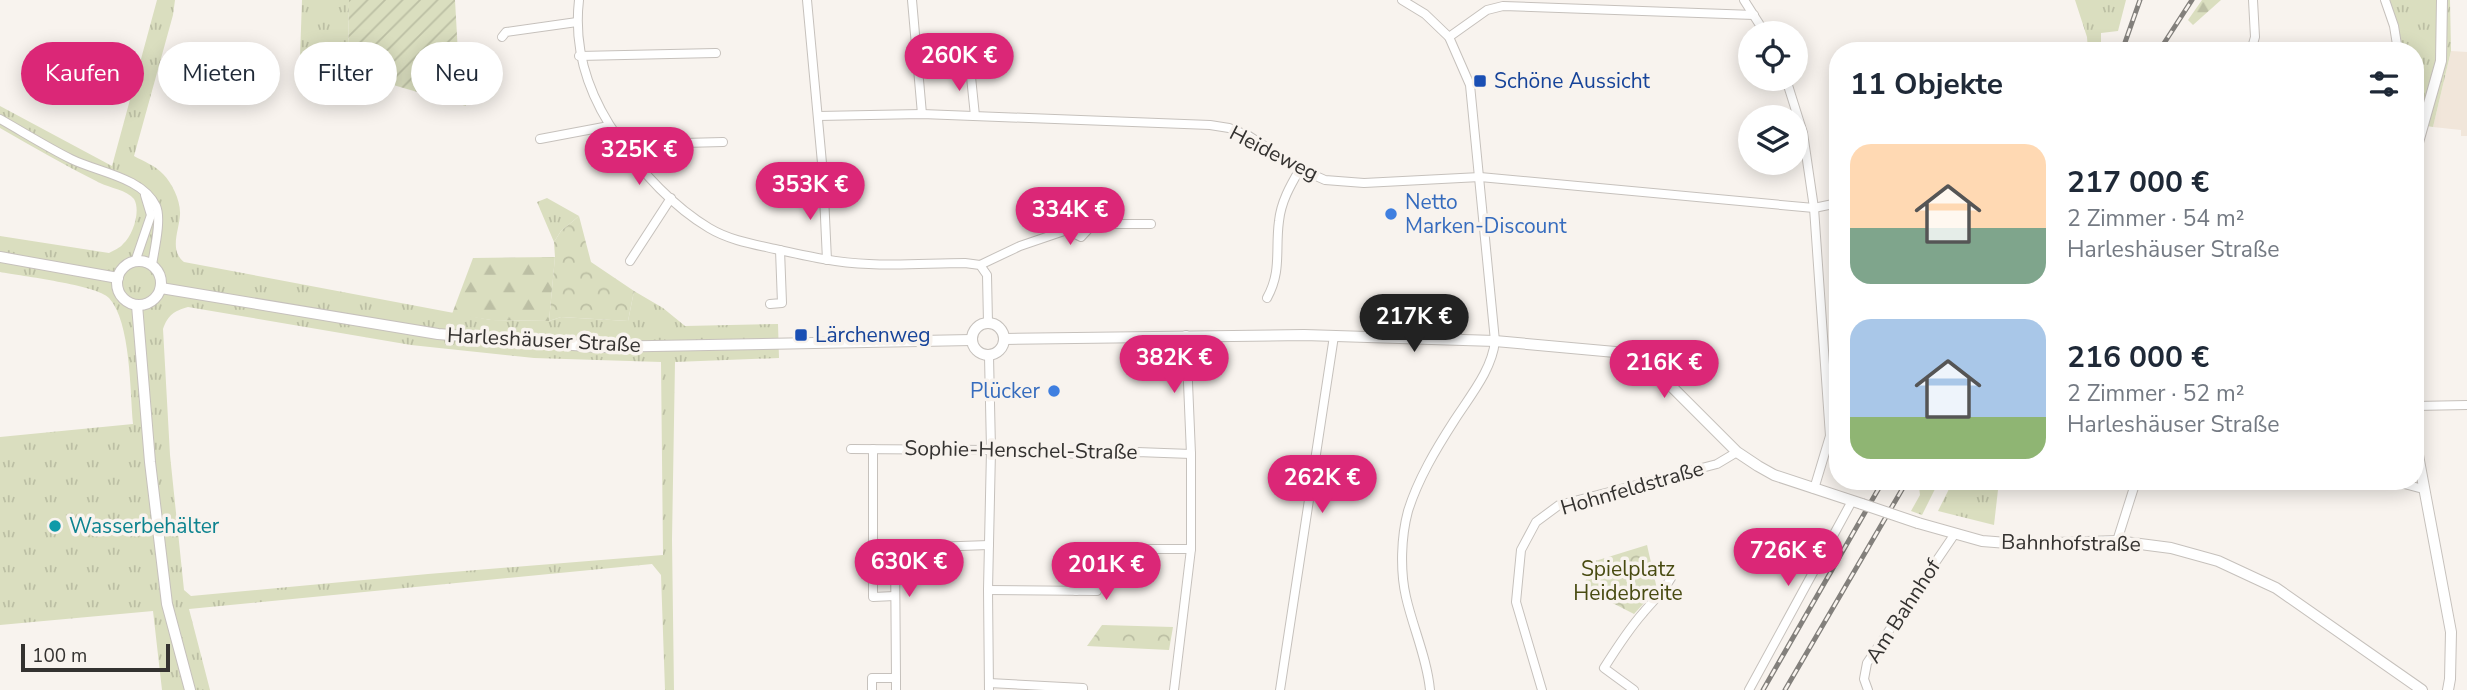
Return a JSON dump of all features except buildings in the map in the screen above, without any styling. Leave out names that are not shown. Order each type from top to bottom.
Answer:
[{"type":"main road","points":[[2424,113],[2441,61],[2442,0]]},
{"type":"main road","points":[[0,257],[118,278]]},
{"type":"main road","points":[[135,262],[152,265],[160,275],[159,294],[149,303],[131,304],[121,296],[118,278],[124,268],[135,262]]},
{"type":"main road","name":"Harleshäuser Straße","points":[[161,288],[438,334],[597,347],[972,337]]},
{"type":"main road","points":[[137,305],[150,462],[167,604],[190,690]]},
{"type":"main road","points":[[988,323],[1000,327],[1005,339],[1000,351],[989,356],[977,351],[972,337],[980,325],[988,323]]},
{"type":"main road","points":[[1005,339],[1185,335],[1334,336],[1495,341],[1615,352],[1656,370],[1737,452],[1774,475],[1814,489]]},
{"type":"main road","name":"Bahnhofstraße","points":[[1814,489],[1954,535],[1982,541],[2020,544],[2117,541],[2171,548],[2218,561],[2276,589],[2422,690]]},
{"type":"main road","points":[[2423,490],[2451,632],[2448,690]]},
{"type":"street","points":[[579,0],[579,55],[590,89],[609,126],[628,153],[671,198],[708,227],[729,238],[827,260],[870,265],[980,265],[1020,246],[1067,230],[1081,237],[1093,224],[1150,223]]},
{"type":"street","points":[[807,0],[827,260]]},
{"type":"street","points":[[912,0],[922,114]]},
{"type":"street","points":[[1402,0],[1425,14],[1449,37],[1470,85],[1495,341],[1494,355],[1427,465],[1408,513],[1402,574],[1429,676],[1430,690]]},
{"type":"street","points":[[1744,0],[1758,21]]},
{"type":"street","points":[[2253,0],[2254,42]]},
{"type":"street","points":[[2385,0],[2397,42]]},
{"type":"street","points":[[1449,37],[1487,10],[1503,6],[1754,15]]},
{"type":"street","points":[[502,37],[506,32],[577,22]]},
{"type":"street","points":[[579,55],[716,53]]},
{"type":"street","points":[[970,67],[975,116]]},
{"type":"street","points":[[1790,91],[1803,133],[1814,208],[1829,422]]},
{"type":"street","name":"Heideweg","points":[[818,117],[922,114],[1210,125],[1229,128],[1249,136],[1300,169],[1325,180],[1364,183],[1480,177],[1814,208],[1829,204]]},
{"type":"street","points":[[0,119],[73,160],[121,179],[144,192],[156,206],[158,219],[152,265]]},
{"type":"street","points":[[540,139],[609,126]]},
{"type":"street","points":[[628,153],[644,144],[723,142]]},
{"type":"street","points":[[1267,298],[1278,266],[1278,222],[1282,206],[1300,169]]},
{"type":"street","points":[[135,262],[151,215],[144,192]]},
{"type":"street","points":[[630,261],[671,198]]},
{"type":"street","points":[[770,304],[782,303],[780,250]]},
{"type":"street","points":[[980,265],[987,275],[988,323]]},
{"type":"street","points":[[1174,690],[1191,550],[1191,454],[1185,335]]},
{"type":"street","points":[[1280,690],[1334,336]]},
{"type":"street","points":[[989,356],[989,687],[1083,690]]},
{"type":"street","points":[[2424,406],[2467,405]]},
{"type":"street","points":[[1814,489],[1829,439]]},
{"type":"street","name":"Sophie-Henschel-Straße","points":[[851,449],[991,450],[1125,456],[1137,452],[1191,454]]},
{"type":"street","points":[[873,449],[873,597],[895,596]]},
{"type":"street","name":"Hohnfeldstraße","points":[[1542,690],[1516,602],[1521,550],[1536,522],[1559,505],[1717,464],[1737,452]]},
{"type":"street","points":[[2117,541],[2133,490]]},
{"type":"street","points":[[1749,690],[1857,502]]},
{"type":"street","name":"Am Bahnhof","points":[[1868,690],[1864,679],[1867,663],[1954,535]]},
{"type":"street","points":[[874,549],[989,545]]},
{"type":"street","points":[[1076,591],[1076,548],[1191,550]]},
{"type":"street","points":[[988,590],[1097,591],[1099,549]]},
{"type":"street","points":[[895,550],[896,690]]},
{"type":"street","points":[[1634,690],[1604,668],[1619,643],[1645,610],[1662,594],[1671,578]]},
{"type":"street","points":[[872,690],[872,678],[896,678]]},
{"type":"shaded area","points":[[2451,51],[2467,52],[2467,136],[2461,136],[2461,130],[2433,127]]},
{"type":"green space","points":[[157,0],[175,0],[166,42],[158,42],[158,69],[134,156],[160,171],[170,182],[179,204],[177,252],[184,262],[491,320],[549,321],[561,317],[628,321],[634,291],[663,308],[685,326],[778,324],[779,358],[675,362],[672,540],[674,690],[665,690],[661,575],[652,564],[189,609],[210,690],[162,690],[153,611],[0,625],[0,437],[133,424],[130,376],[122,323],[109,298],[102,293],[75,285],[0,272],[0,236],[109,253],[127,240],[135,223],[137,210],[134,199],[127,193],[87,177],[0,128],[0,106],[112,166],[129,105],[144,105],[144,48]],"holes":[[[188,307],[411,345],[534,358],[661,362],[663,555],[191,596],[184,590],[170,455],[163,329],[175,312]]]},
{"type":"green space","points":[[302,0],[349,0],[348,42],[301,42]]},
{"type":"green space","points":[[349,0],[455,0],[457,42],[411,42],[411,90],[397,86],[397,42],[348,42]]},
{"type":"green space","points":[[2075,0],[2126,0],[2118,31],[2101,33],[2101,42],[2087,42]]},
{"type":"green space","points":[[2202,0],[2221,0],[2193,25],[2188,20]]},
{"type":"green space","points":[[2387,0],[2450,0],[2451,51],[2433,127],[2424,126],[2424,42],[2400,42],[2399,30]]},
{"type":"green space","points":[[547,198],[579,216],[561,231],[554,242],[537,202]]},
{"type":"green space","points":[[579,216],[591,262],[634,291],[628,321],[561,317],[549,321],[554,242],[561,231]]},
{"type":"green space","points":[[555,257],[549,321],[491,320],[452,314],[473,258]]},
{"type":"green space","points":[[1919,490],[1934,490],[1922,515],[1911,511],[1920,495]]},
{"type":"green space","points":[[1948,490],[1998,490],[1994,525],[1938,511]]},
{"type":"green space","name":"Spielplatz Heidebreite","points":[[1647,545],[1657,589],[1634,614],[1583,588],[1592,562]]},
{"type":"green space","points":[[1102,625],[1173,627],[1169,650],[1087,646]]},
{"type":"railway","points":[[2125,42],[2140,0]]},
{"type":"railway","points":[[2165,42],[2192,0]]},
{"type":"railway","points":[[1763,690],[1878,490]]},
{"type":"railway","points":[[1785,690],[1902,490]]},
{"type":"place","name":"Schöne Aussicht","points":[[1480,81]]},
{"type":"place","name":"Netto Marken-Discount","points":[[1391,214]]},
{"type":"place","name":"Lärchenweg","points":[[801,335]]},
{"type":"place","name":"Plücker","points":[[1054,391]]},
{"type":"place","name":"Wasserbehälter","points":[[55,526]]}]
